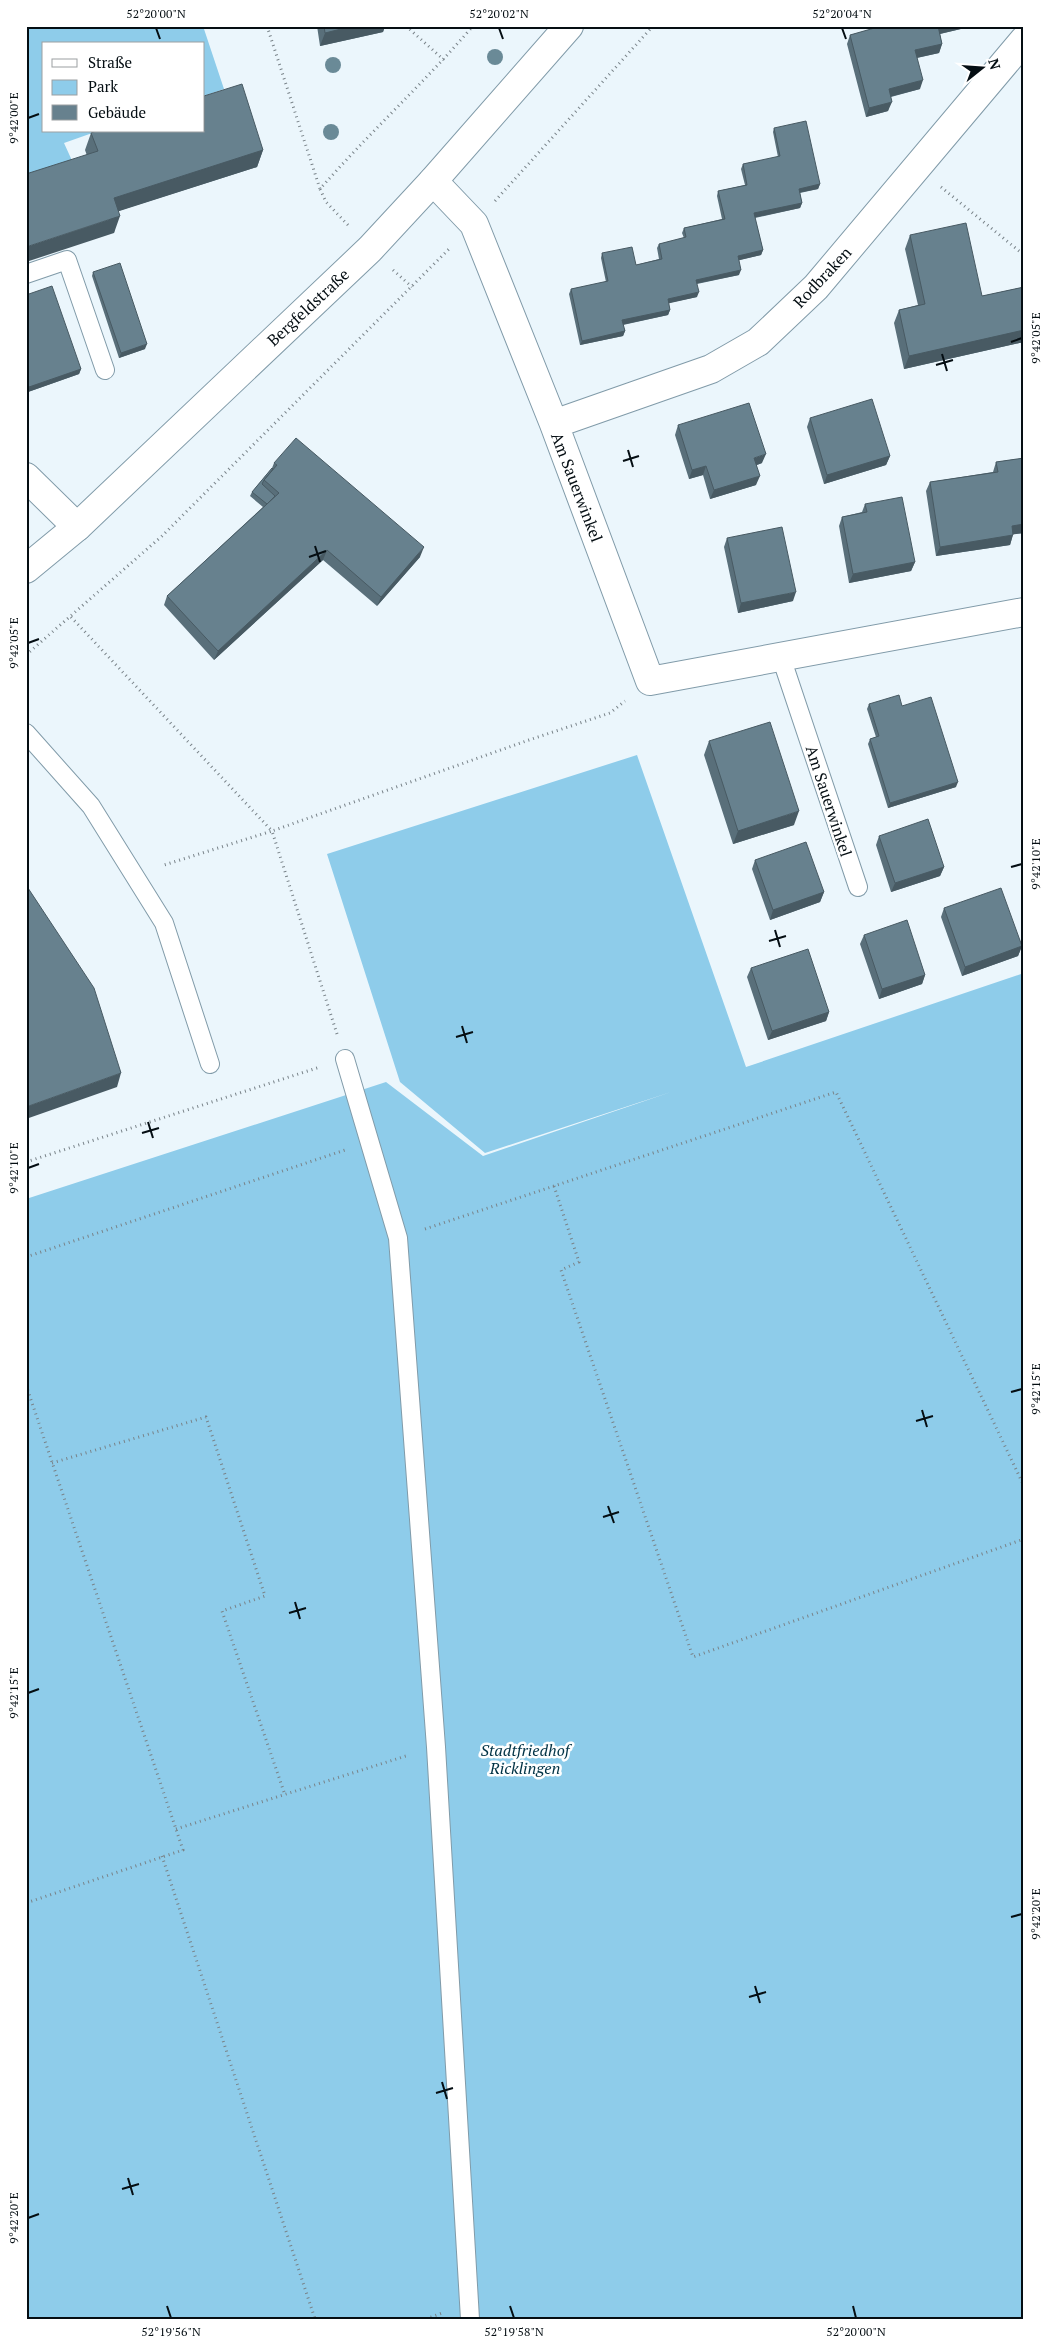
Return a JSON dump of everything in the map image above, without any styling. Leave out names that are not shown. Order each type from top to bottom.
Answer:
[{"type":"street","name":"Bergfeldstraße","points":[[26,569],[77,527],[370,249],[433,181],[569,26]]},
{"type":"street","name":"Rodbraken","points":[[554,424],[711,369],[758,342],[816,287],[1024,40]]},
{"type":"street","name":"Am Sauerwinkel","points":[[433,181],[474,224],[554,424],[650,681]]},
{"type":"street","points":[[26,476],[77,527]]},
{"type":"street","points":[[650,681],[1024,612]]},
{"type":"lane","points":[[26,274],[67,260],[105,370]]},
{"type":"lane","name":"Am Sauerwinkel","points":[[781,657],[858,887]]},
{"type":"lane","points":[[26,733],[90,806],[164,923],[210,1064]]},
{"type":"lane","points":[[345,1059],[398,1238],[436,1747],[470,2319]]},
{"type":"path","points":[[267,26],[320,189],[326,202],[370,249],[412,288]]},
{"type":"path","points":[[406,26],[444,60]]},
{"type":"path","points":[[320,189],[360,144],[444,60],[473,26]]},
{"type":"path","points":[[26,655],[162,536],[412,288],[474,224],[653,26]]},
{"type":"path","points":[[917,168],[1024,255]]},
{"type":"path","points":[[26,1162],[345,1059],[272,831],[71,617]]},
{"type":"path","points":[[137,880],[159,867],[272,831],[610,713],[650,681]]},
{"type":"path","points":[[398,1238],[836,1092],[1024,1486]]},
{"type":"path","points":[[26,1257],[369,1142]]},
{"type":"path","points":[[554,1186],[579,1262],[561,1270],[693,1657],[1024,1539]]},
{"type":"path","points":[[26,1385],[183,1850],[26,1903]]},
{"type":"path","points":[[52,1463],[206,1417],[265,1596],[222,1611],[285,1794]]},
{"type":"path","points":[[176,1829],[436,1747]]},
{"type":"path","points":[[162,1856],[315,2319]]},
{"type":"green space","points":[[26,26],[203,26],[224,89],[205,96],[205,42],[42,42],[42,132],[95,132],[64,143],[74,165],[26,180]]},
{"type":"green space","name":"Stadtfriedhof Ricklingen","points":[[637,755],[746,1067],[1024,973],[1024,2319],[26,2319],[26,1199],[386,1082],[483,1156],[671,1092],[485,1153],[400,1082],[327,854]]},
{"type":"building","points":[[324,26],[353,26],[325,33]]},
{"type":"building","points":[[878,26],[938,26],[942,44],[915,50],[923,80],[889,89],[892,102],[869,108],[850,35]]},
{"type":"building","points":[[242,84],[263,150],[114,198],[120,216],[26,247],[26,174],[98,151],[91,133],[94,132],[205,132],[205,96]]},
{"type":"building","points":[[806,121],[820,184],[799,189],[802,203],[754,213],[763,250],[738,256],[741,270],[696,280],[699,292],[668,299],[670,310],[622,320],[625,331],[582,341],[571,289],[608,281],[602,253],[632,247],[636,265],[662,259],[659,244],[686,237],[684,228],[725,219],[718,191],[747,185],[743,164],[780,156],[774,128]]},
{"type":"building","points":[[966,223],[982,296],[1024,287],[1024,330],[909,356],[899,310],[925,304],[910,235]]},
{"type":"building","points":[[120,263],[147,344],[121,353],[93,272]]},
{"type":"building","points":[[52,286],[81,369],[29,387],[26,379],[26,295]]},
{"type":"building","points":[[872,399],[890,456],[827,475],[810,418]]},
{"type":"building","points":[[749,403],[766,454],[754,458],[760,476],[714,490],[706,466],[692,470],[678,425]]},
{"type":"building","points":[[296,438],[424,547],[381,597],[327,550],[218,651],[167,596],[279,493],[264,480],[277,465],[274,463]]},
{"type":"building","points":[[1024,458],[1024,524],[1012,526],[1013,535],[940,547],[930,482],[998,472],[996,462]]},
{"type":"building","points":[[272,468],[262,484],[275,496],[267,504],[252,492]]},
{"type":"building","points":[[902,497],[915,562],[853,574],[842,517],[867,512],[865,504]]},
{"type":"building","points":[[782,527],[796,592],[741,603],[727,538]]},
{"type":"building","points":[[899,695],[902,706],[931,697],[958,782],[890,803],[870,739],[879,736],[869,704]]},
{"type":"building","points":[[770,722],[799,811],[738,831],[709,741]]},
{"type":"building","points":[[928,819],[944,867],[895,883],[879,836]]},
{"type":"building","points":[[806,842],[824,892],[773,910],[755,860]]},
{"type":"building","points":[[26,885],[94,988],[121,1073],[26,1107]]},
{"type":"building","points":[[1001,888],[1022,946],[965,967],[944,908]]},
{"type":"building","points":[[907,920],[925,975],[882,989],[864,935]]},
{"type":"building","points":[[808,949],[829,1012],[772,1031],[751,968]]}]
